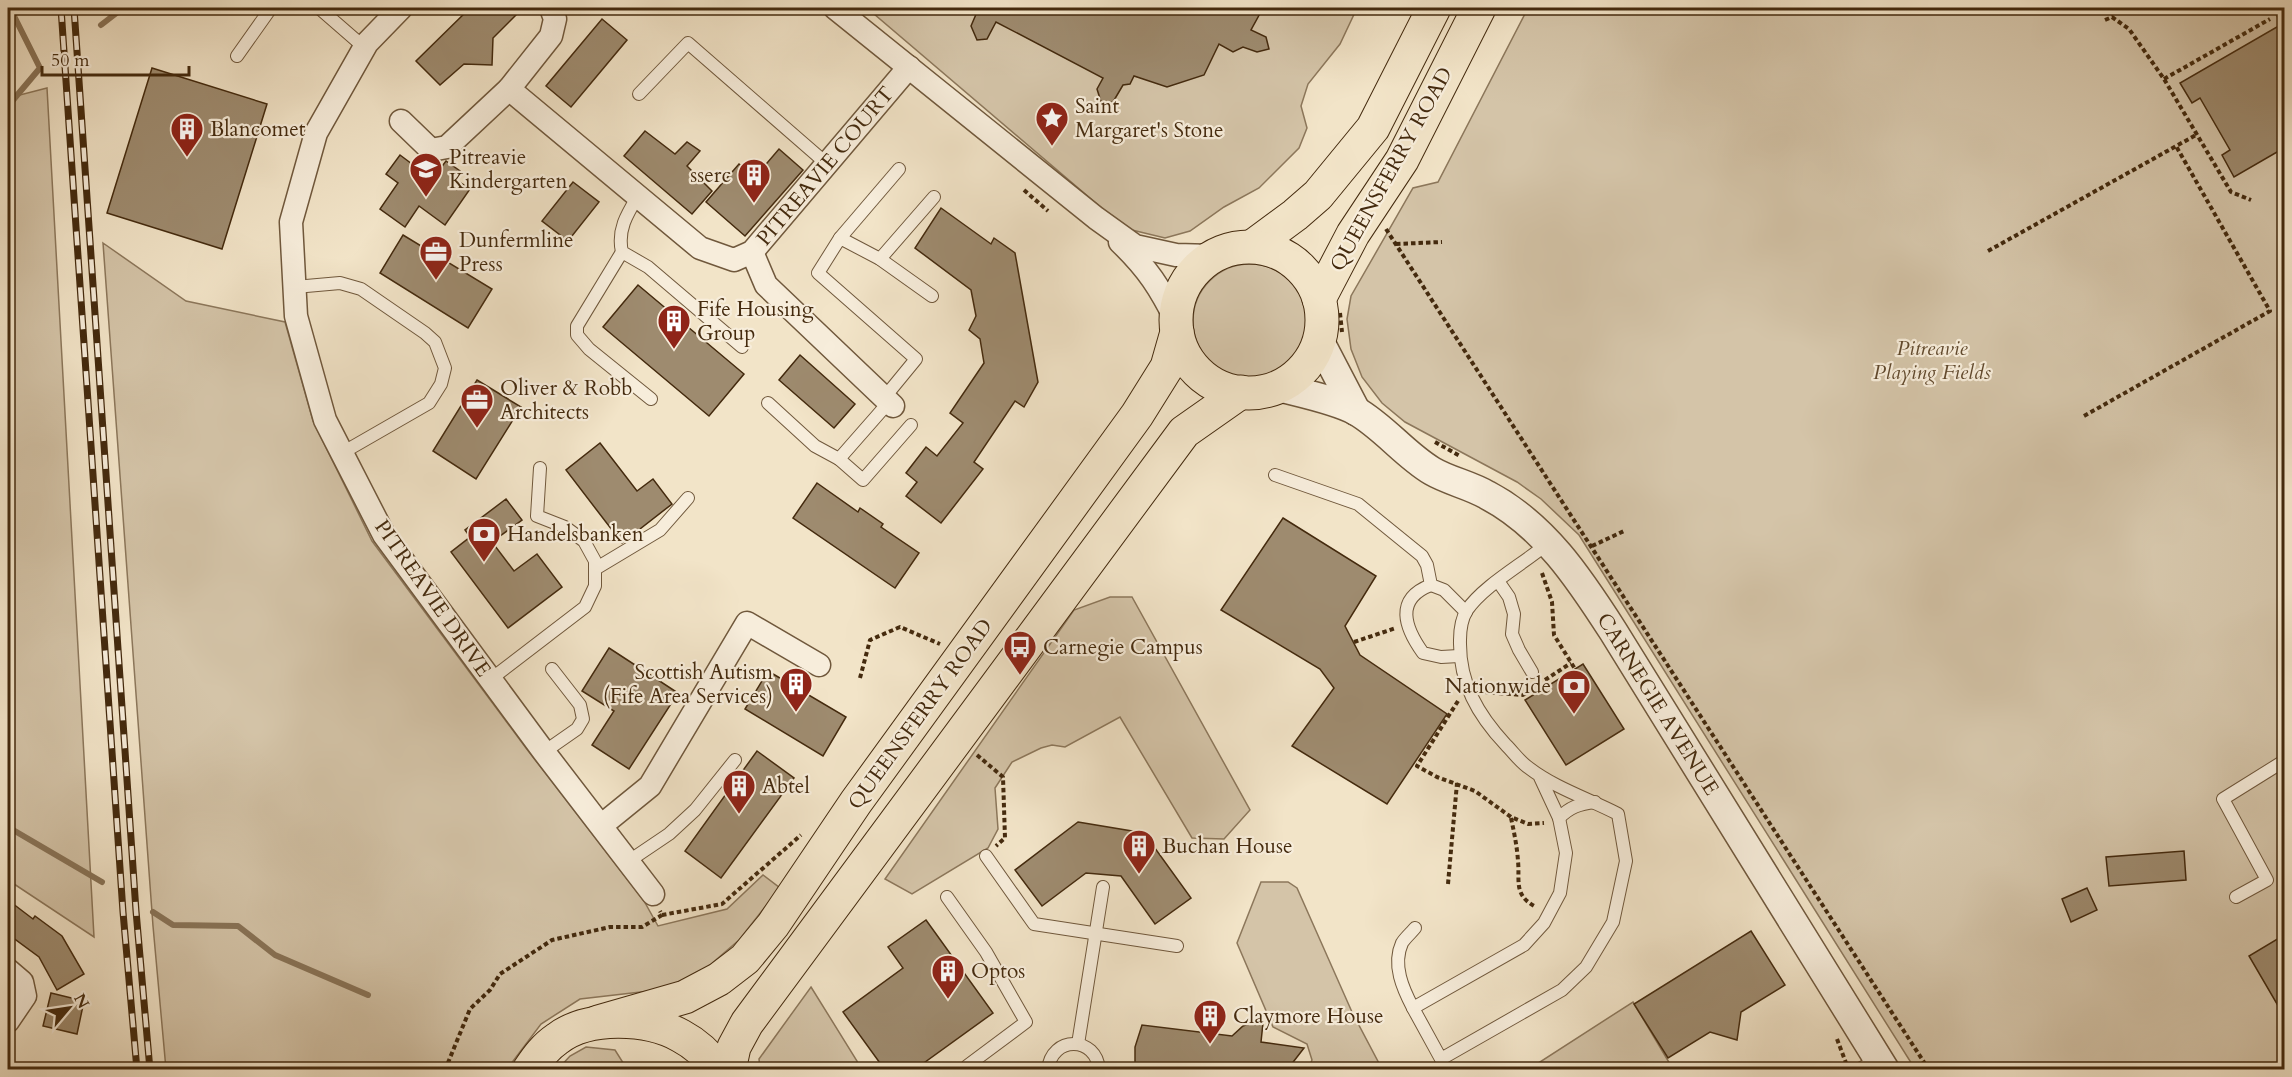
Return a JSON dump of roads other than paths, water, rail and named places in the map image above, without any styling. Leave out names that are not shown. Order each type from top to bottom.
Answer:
[{"type":"main road","name":"QUEENSFERRY ROAD","points":[[1253,246],[1318,195],[1373,128],[1434,8]]},
{"type":"main road","name":"QUEENSFERRY ROAD","points":[[1319,299],[1353,234],[1402,159],[1479,8]]},
{"type":"main road","points":[[1253,246],[1275,251],[1295,262],[1310,279],[1319,299],[1322,320],[1319,340],[1310,360],[1296,376],[1278,387],[1260,392],[1241,392],[1218,386],[1199,373],[1185,354],[1177,327],[1177,309],[1184,286],[1196,269],[1213,256],[1232,248],[1253,246]]},
{"type":"main road","name":"QUEENSFERRY ROAD","points":[[529,1070],[541,1053],[558,1038],[579,1027],[685,997],[719,979],[745,959],[773,925],[856,802],[1137,415],[1167,367],[1177,327]]},
{"type":"main road","name":"QUEENSFERRY ROAD","points":[[729,1070],[734,1047],[747,1023],[1184,432],[1241,392]]},
{"type":"main road","points":[[598,1022],[645,1024],[681,1035],[701,1049],[719,1070]]},
{"type":"street","name":"PITREAVIE DRIVE","points":[[401,8],[365,48],[316,133],[291,222],[296,316],[325,420],[384,535],[544,752],[653,894]]},
{"type":"street","points":[[401,121],[431,150],[447,147],[509,89],[551,36],[555,20],[551,8]]},
{"type":"street","points":[[835,8],[1096,218],[1135,246],[1176,255],[1213,256]]},
{"type":"street","name":"PITREAVIE COURT","points":[[509,89],[700,248],[734,260],[752,252],[909,67]]},
{"type":"street","points":[[1096,218],[1139,260],[1158,285],[1177,327]]},
{"type":"street","points":[[752,252],[766,285],[889,402]]},
{"type":"street","points":[[1319,340],[1356,411]]},
{"type":"street","points":[[1278,387],[1356,411]]},
{"type":"street","name":"CARNEGIE AVENUE","points":[[1356,411],[1432,471],[1487,495],[1562,539],[1582,583],[1874,1066]]},
{"type":"street","points":[[602,825],[650,786],[747,623],[819,664]]},
{"type":"street","points":[[8,970],[22,982],[25,996],[8,1020]]},
{"type":"lane","points":[[237,56],[271,8]]},
{"type":"lane","points":[[319,8],[365,48]]},
{"type":"lane","points":[[639,94],[688,43],[827,164]]},
{"type":"lane","points":[[838,459],[889,402],[916,358],[818,273],[840,238],[899,169]]},
{"type":"lane","points":[[638,196],[624,219],[620,240],[622,252],[577,326],[577,335],[589,349],[651,399]]},
{"type":"lane","points":[[880,259],[934,197]]},
{"type":"lane","points":[[840,238],[880,259],[932,296]]},
{"type":"lane","points":[[622,252],[648,267],[742,347]]},
{"type":"lane","points":[[295,287],[340,283],[361,289],[435,342],[445,368],[441,384],[429,402],[342,453]]},
{"type":"lane","points":[[768,403],[815,446],[838,459],[863,480],[911,425]]},
{"type":"lane","points":[[490,679],[585,607],[595,586],[595,561],[584,541],[565,527],[537,516],[540,468]]},
{"type":"lane","points":[[1275,475],[1358,504],[1422,556],[1427,565],[1431,585]]},
{"type":"lane","points":[[595,569],[660,530],[687,498]]},
{"type":"lane","points":[[1415,928],[1403,942],[1399,959],[1401,984],[1441,1059],[1562,990],[1586,967],[1613,922],[1626,861],[1618,814],[1527,767],[1487,724],[1469,695],[1460,656],[1460,629],[1466,612],[1476,598],[1562,539]]},
{"type":"lane","points":[[1498,582],[1509,597],[1514,614],[1512,634],[1532,672]]},
{"type":"lane","points":[[1460,656],[1442,657],[1423,653],[1412,637],[1406,615],[1408,602],[1419,590],[1431,585],[1444,590],[1466,612]]},
{"type":"lane","points":[[544,752],[577,729],[583,719],[580,705],[552,669]]},
{"type":"lane","points":[[629,861],[669,834],[695,810],[735,760]]},
{"type":"lane","points":[[2236,897],[2267,879],[2223,800],[2284,761]]},
{"type":"lane","points":[[1413,1008],[1524,945],[1544,923],[1560,893],[1566,854],[1559,818],[1539,775]]},
{"type":"lane","points":[[1559,818],[1568,809],[1580,804],[1595,802]]},
{"type":"lane","points":[[986,856],[1034,924],[1177,946]]},
{"type":"lane","points":[[1078,1044],[1103,887]]},
{"type":"lane","points":[[947,897],[986,952],[1026,1022],[967,1066],[969,1070]]},
{"type":"lane","points":[[1048,1070],[1052,1056],[1060,1048],[1070,1044],[1078,1044],[1091,1051],[1097,1060],[1099,1070]]},
{"type":"waterway","points":[[8,106],[40,68],[10,8]]},
{"type":"waterway","points":[[101,25],[123,8]]},
{"type":"waterway","points":[[8,827],[102,882]]},
{"type":"waterway","points":[[153,912],[173,925],[238,926],[275,955],[368,995]]},
{"type":"railway","points":[[61,8],[123,912],[137,1070]]},
{"type":"railway","points":[[74,8],[136,911],[150,1070]]},
{"type":"place","name":"Saint Margaret's Stone","points":[[1052,147]]},
{"type":"place","name":"Blancomet","points":[[187,158]]},
{"type":"place","name":"Pitreavie Kindergarten","points":[[426,198]]},
{"type":"place","name":"sserc","points":[[754,204]]},
{"type":"place","name":"Dunfermline Press","points":[[436,281]]},
{"type":"place","name":"Fife Housing Group","points":[[674,350]]},
{"type":"place","name":"Oliver & Robb Architects","points":[[477,429]]},
{"type":"place","name":"Handelsbanken","points":[[484,563]]},
{"type":"place","name":"Carnegie Campus","points":[[1020,676]]},
{"type":"place","name":"Scottish Autism (Fife Area Services)","points":[[796,713]]},
{"type":"place","name":"Nationwide","points":[[1574,715]]},
{"type":"place","name":"Abtel","points":[[739,815]]},
{"type":"place","name":"Buchan House","points":[[1139,875]]},
{"type":"place","name":"Optos","points":[[948,1000]]},
{"type":"place","name":"Claymore House","points":[[1210,1045]]},
{"type":"park label","name":"Pitreavie Playing Fields","points":[[1932,360]]}]
